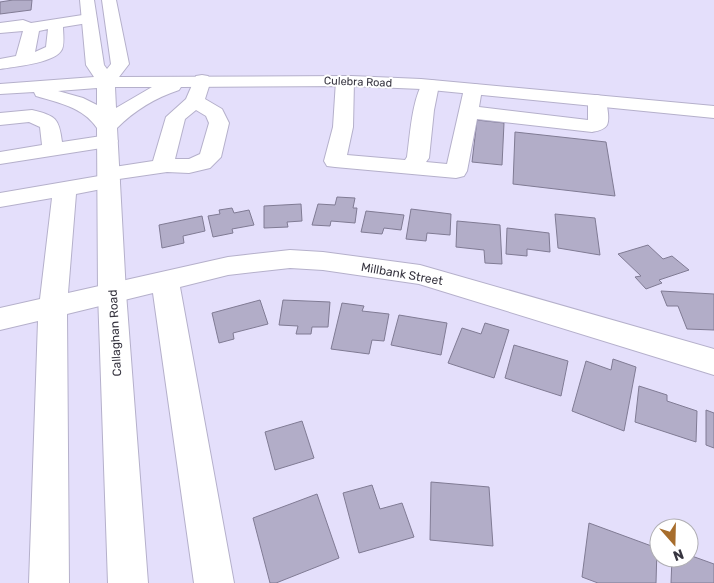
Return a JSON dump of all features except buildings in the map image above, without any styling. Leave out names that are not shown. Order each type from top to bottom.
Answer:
[{"type":"main road","name":"Callaghan Road","points":[[87,0],[95,65],[106,82],[112,293],[128,583]]},
{"type":"main road","points":[[106,82],[120,64],[109,0]]},
{"type":"main road","points":[[0,32],[89,19]]},
{"type":"main road","points":[[0,64],[44,55],[54,49],[56,23]]},
{"type":"main road","points":[[0,28],[23,26],[31,28]]},
{"type":"main road","points":[[22,60],[27,52],[31,28]]},
{"type":"main road","points":[[22,87],[71,64],[92,47]]},
{"type":"main road","points":[[119,56],[199,80]]},
{"type":"main road","points":[[163,166],[176,117],[195,101],[199,80]]},
{"type":"main road","points":[[0,158],[53,150],[108,134],[120,114],[147,96],[170,87],[199,80]]},
{"type":"main road","name":"Culebra Road","points":[[0,89],[106,82],[199,80],[345,81],[430,85],[714,112]]},
{"type":"main road","points":[[345,81],[343,128],[336,161],[456,171],[473,89]]},
{"type":"main road","points":[[411,166],[418,158],[424,110],[430,85]]},
{"type":"main road","points":[[22,87],[53,94],[76,102],[96,112],[108,134]]},
{"type":"main road","points":[[0,200],[66,189],[163,166],[189,166],[202,163],[210,158],[219,123],[215,114],[195,101]]},
{"type":"main road","points":[[468,112],[592,126],[598,123],[597,101]]},
{"type":"main road","points":[[0,119],[32,116],[50,124],[53,150]]},
{"type":"main road","points":[[49,583],[53,307],[66,189]]},
{"type":"main road","name":"Millbank Street","points":[[0,319],[228,266],[290,259],[323,261],[420,275],[714,362]]},
{"type":"main road","points":[[165,281],[214,583]]}]
